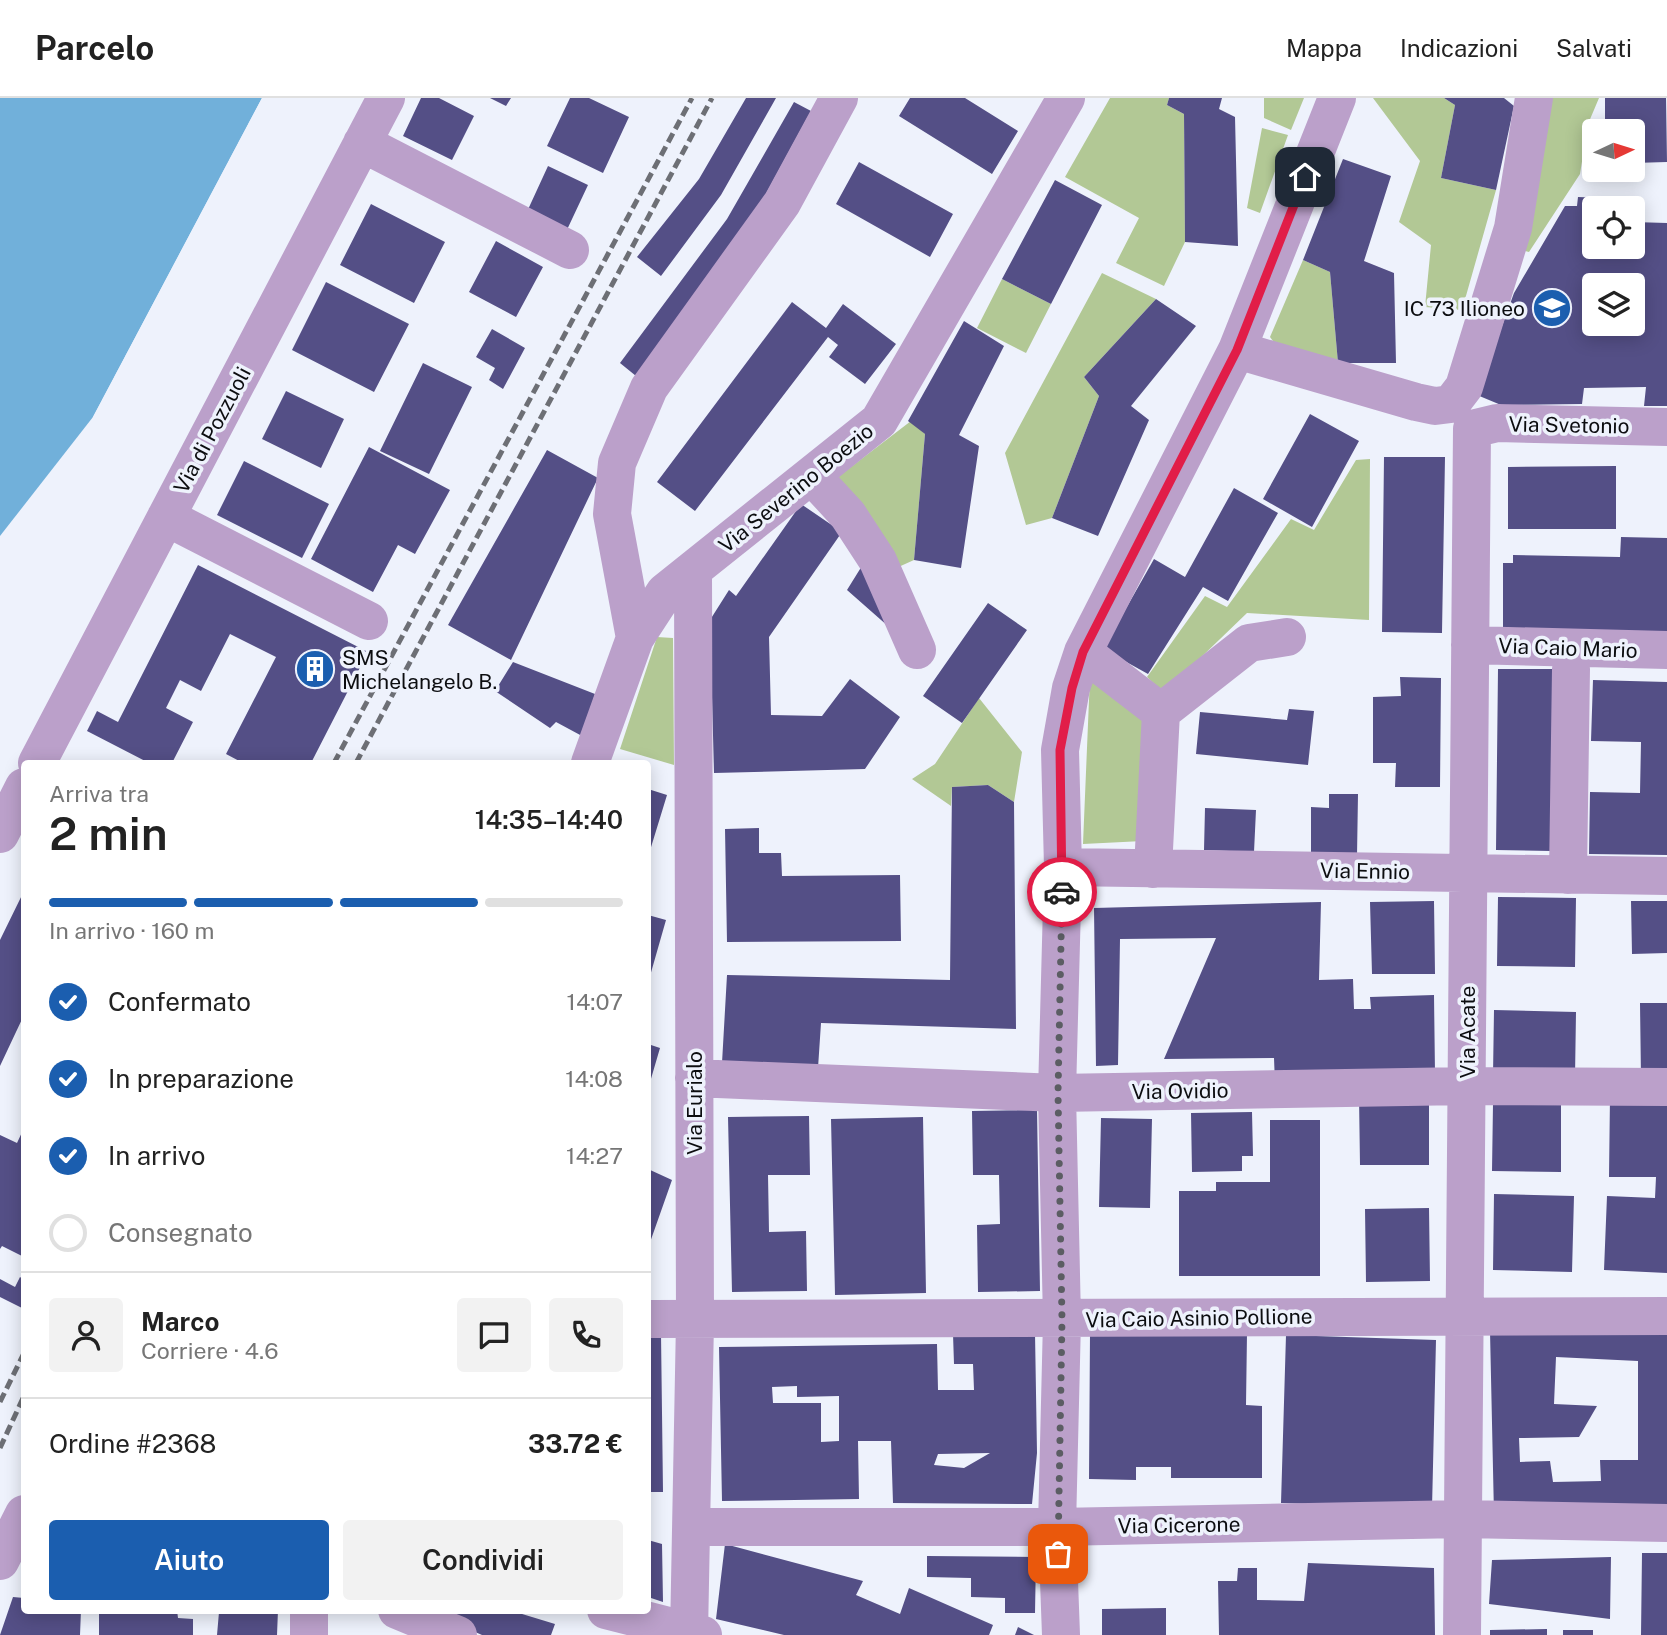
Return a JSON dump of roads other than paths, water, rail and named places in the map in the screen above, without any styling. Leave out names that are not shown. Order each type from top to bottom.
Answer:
[{"type":"street","name":"Via di Pozzuoli","points":[[39,760],[386,98]]},
{"type":"street","points":[[635,638],[612,513],[617,463],[649,388],[782,203],[839,98]]},
{"type":"street","name":"Via Severino Boezio","points":[[591,760],[635,638],[679,582],[879,421],[1066,98]]},
{"type":"street","points":[[1061,1635],[1057,1527],[1062,1320],[1058,1093],[1063,867],[1060,750],[1072,688],[1083,652],[1237,350],[1337,98]]},
{"type":"street","points":[[1237,350],[1416,402],[1435,406],[1451,404],[1464,387],[1513,229],[1534,98]]},
{"type":"street","points":[[362,143],[570,250]]},
{"type":"street","name":"Via Svetonio","points":[[1472,429],[1497,423],[1667,427]]},
{"type":"street","name":"Via Acate","points":[[1462,1635],[1462,1315],[1467,1086],[1472,429]]},
{"type":"street","points":[[812,476],[848,515],[878,561],[918,650]]},
{"type":"street","points":[[166,517],[369,621]]},
{"type":"street","name":"Via Eurialo","points":[[679,582],[694,1078],[694,1633]]},
{"type":"street","points":[[1153,869],[1161,712],[1249,643],[1287,637]]},
{"type":"street","name":"Via Caio Mario","points":[[1470,645],[1667,650]]},
{"type":"street","points":[[1083,652],[1161,712]]},
{"type":"street","points":[[1568,875],[1571,669]]},
{"type":"street","points":[[0,834],[21,793]]},
{"type":"street","name":"Via Ennio","points":[[1063,867],[1667,876]]},
{"type":"street","name":"Via Ovidio","points":[[694,1078],[1058,1093],[1467,1086],[1667,1087]]},
{"type":"street","name":"Via Caio Asinio Pollione","points":[[651,1320],[1667,1316]]},
{"type":"street","name":"Via Cicerone","points":[[692,1527],[1057,1527],[1463,1519],[1667,1523]]},
{"type":"street","points":[[0,1561],[21,1520]]},
{"type":"street","points":[[309,1614],[309,1635]]},
{"type":"street","points":[[407,1614],[458,1635]]},
{"type":"street","points":[[621,1614],[694,1633]]},
{"type":"water","points":[[0,98],[262,98],[93,417],[0,536]]},
{"type":"railway","points":[[336,760],[692,98]]},
{"type":"railway","points":[[358,760],[712,98]]},
{"type":"railway","points":[[0,1402],[21,1359]]},
{"type":"railway","points":[[0,1448],[21,1402]]},
{"type":"place","name":"IC 73 Ilioneo","points":[[1552,308]]},
{"type":"place","name":"SMS Michelangelo B.","points":[[315,669]]}]
